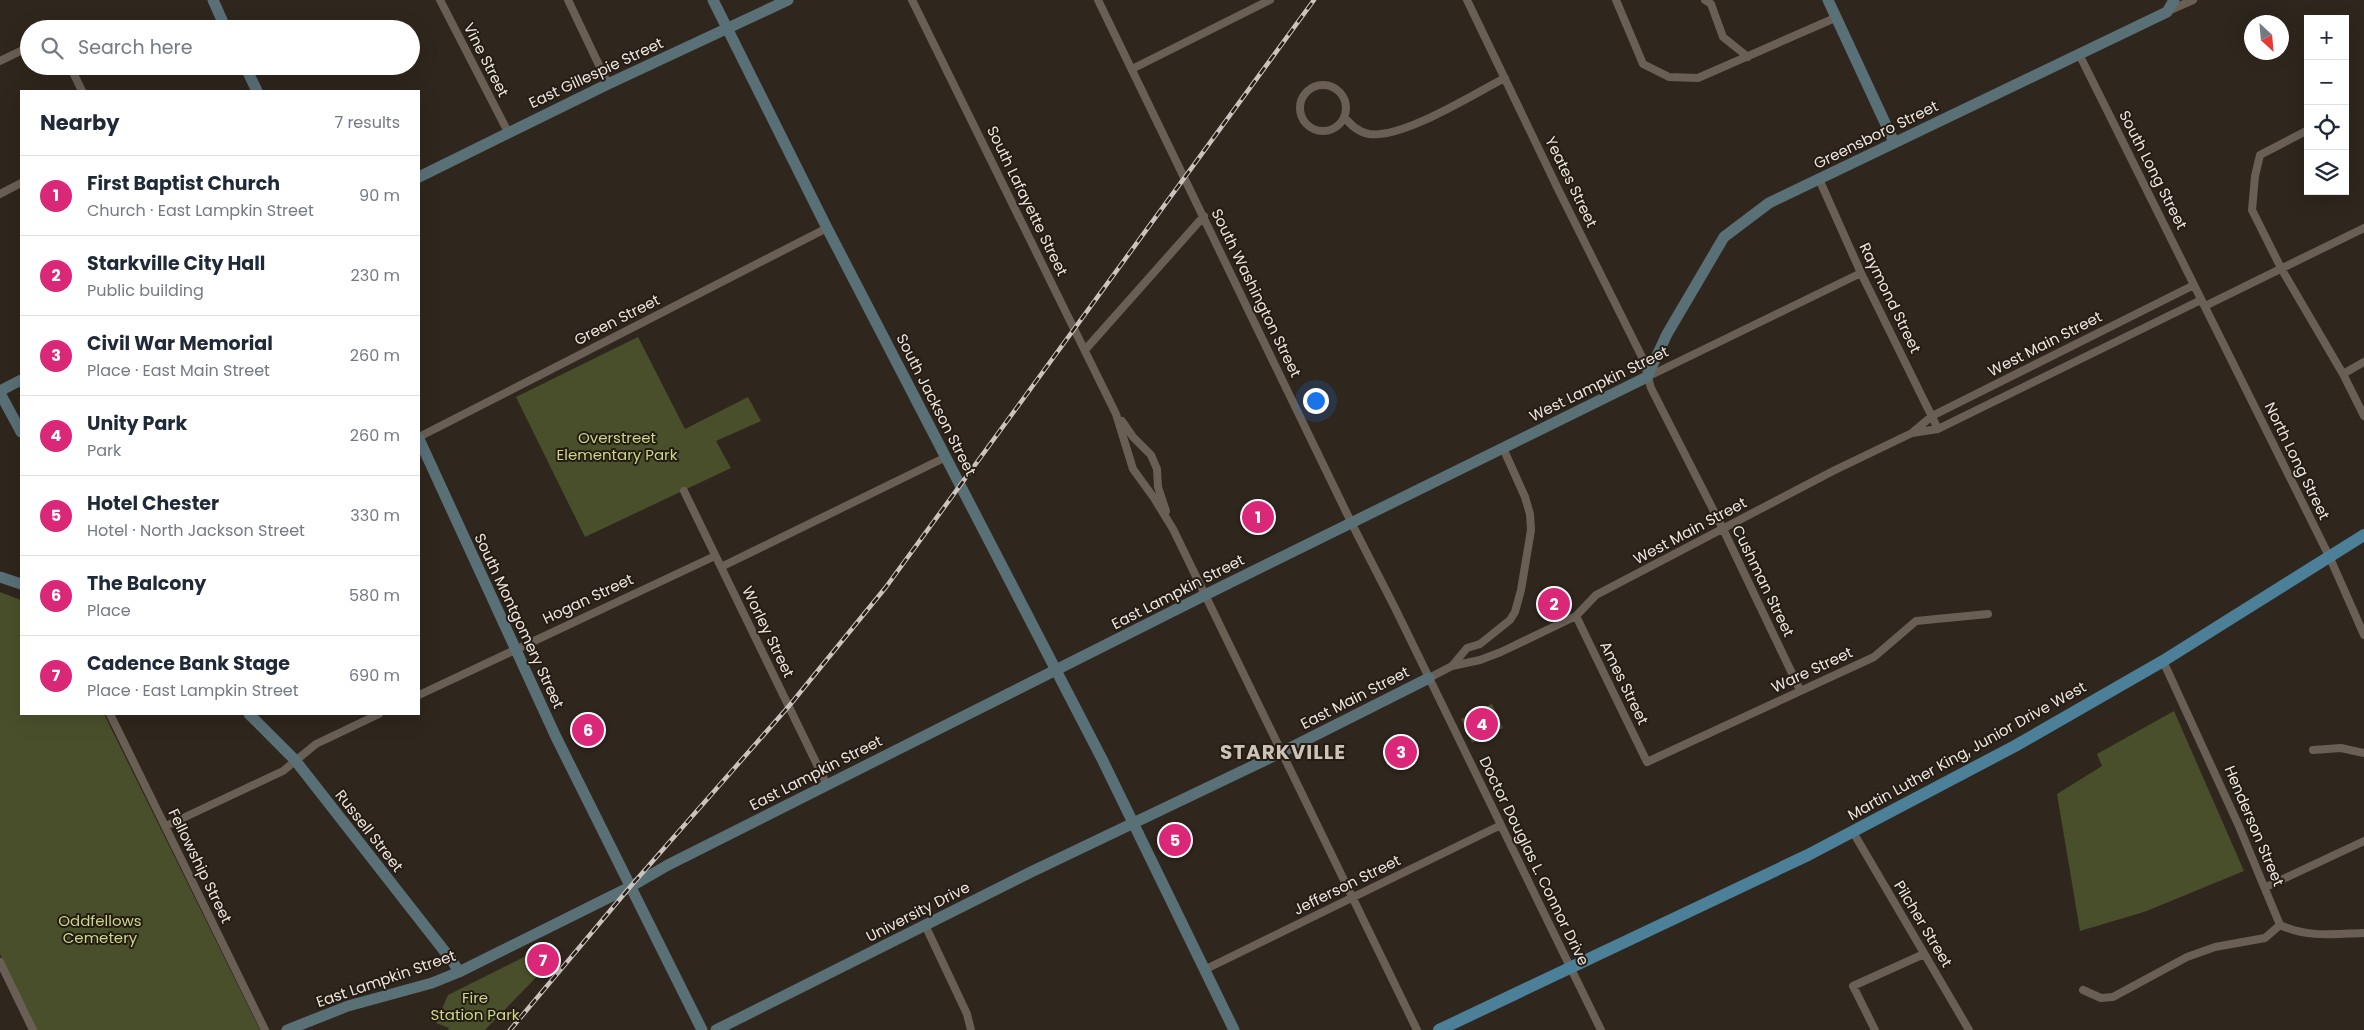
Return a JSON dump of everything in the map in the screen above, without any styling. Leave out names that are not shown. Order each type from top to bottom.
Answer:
[{"type":"main road","name":"Martin Luther King, Junior Drive West","points":[[1439,1030],[1853,832],[2015,746],[2163,661],[2364,535]]},
{"type":"street","points":[[212,0],[222,20]]},
{"type":"street","name":"Vine Street","points":[[440,0],[508,132]]},
{"type":"street","points":[[568,0],[608,84]]},
{"type":"street","name":"South Jackson Street","points":[[713,0],[827,228],[1056,670],[1234,1030]]},
{"type":"street","name":"East Gillespie Street","points":[[420,176],[608,84],[788,0]]},
{"type":"street","name":"South Lafayette Street","points":[[912,0],[1116,414],[1133,469],[1173,529]]},
{"type":"street","name":"South Washington Street","points":[[1098,0],[1352,524],[1429,678]]},
{"type":"street","points":[[1132,69],[1270,0]]},
{"type":"street","name":"Yeates Street","points":[[1467,0],[1643,359],[1647,377]]},
{"type":"street","points":[[1616,0],[1643,64],[1669,77],[1698,78],[1835,18]]},
{"type":"street","points":[[1705,0],[1711,4],[1723,37],[1748,57]]},
{"type":"street","points":[[1828,0],[1894,142]]},
{"type":"street","points":[[2167,12],[2174,0]]},
{"type":"street","name":"Greensboro Street","points":[[1647,377],[1667,334],[1724,237],[1769,203],[2193,0]]},
{"type":"street","points":[[0,61],[20,51]]},
{"type":"street","name":"South Long Street","points":[[2079,54],[2203,303]]},
{"type":"street","points":[[74,75],[82,90]]},
{"type":"street","points":[[249,75],[257,90]]},
{"type":"street","points":[[1344,117],[1334,128],[1319,130],[1312,128],[1302,117],[1301,102],[1304,95],[1316,86],[1331,86],[1342,95],[1345,102],[1344,117],[1352,126],[1368,134],[1394,133],[1505,78]]},
{"type":"street","points":[[2304,132],[2260,155],[2255,176],[2252,210],[2281,268],[2343,374],[2364,416]]},
{"type":"street","name":"Raymond Street","points":[[1819,179],[1861,273],[1938,428]]},
{"type":"street","points":[[0,194],[20,184]]},
{"type":"street","points":[[1085,350],[1204,216]]},
{"type":"street","name":"Green Street","points":[[420,437],[827,228]]},
{"type":"street","name":"West Main Street","points":[[1912,433],[1938,428],[2364,228]]},
{"type":"street","name":"West Lampkin Street","points":[[1352,524],[1861,273]]},
{"type":"street","name":"West Main Street","points":[[1429,678],[1452,666],[1480,660],[1501,652],[1576,616],[1596,595],[1834,471],[1912,433],[1932,416],[2194,285]]},
{"type":"street","name":"North Long Street","points":[[2203,303],[2330,558],[2364,635]]},
{"type":"street","points":[[2343,374],[2364,362]]},
{"type":"street","name":"Cushman Street","points":[[1647,377],[1723,529],[1800,690]]},
{"type":"street","points":[[20,381],[0,392],[20,430]]},
{"type":"street","name":"South Lafayette Street","points":[[1116,414],[1136,441],[1151,455],[1158,479],[1159,491],[1173,529],[1418,1030]]},
{"type":"street","name":"South Montgomery Street","points":[[420,440],[516,648],[630,887],[702,1030]]},
{"type":"street","points":[[1127,446],[1136,441]]},
{"type":"street","points":[[1452,666],[1468,648],[1480,644],[1501,628],[1515,612],[1531,530],[1530,514],[1526,497],[1504,448]]},
{"type":"street","points":[[721,567],[946,457]]},
{"type":"street","points":[[1144,485],[1151,486],[1158,479]]},
{"type":"street","name":"Worley Street","points":[[684,491],[827,785]]},
{"type":"street","name":"East Lampkin Street","points":[[287,1030],[348,1006],[432,983],[458,972],[630,887],[668,865],[1056,670],[1204,592],[1352,524]]},
{"type":"street","name":"Hogan Street","points":[[420,695],[715,556]]},
{"type":"street","points":[[0,577],[20,584]]},
{"type":"street","name":"Ware Street","points":[[1647,762],[1874,657],[1916,621],[1988,614]]},
{"type":"street","name":"Ames Street","points":[[1576,616],[1647,762]]},
{"type":"street","points":[[1480,644],[1485,650],[1485,657]]},
{"type":"street","name":"Henderson Street","points":[[2163,661],[2198,733],[2266,887],[2280,926]]},
{"type":"street","name":"East Main Street","points":[[1133,823],[1282,752],[1429,678]]},
{"type":"street","name":"Doctor Douglas L. Connor Drive","points":[[1429,678],[1601,1030]]},
{"type":"street","name":"Fellowship Street","points":[[110,715],[265,1030]]},
{"type":"street","name":"Russell Street","points":[[250,715],[295,760],[453,962],[458,972]]},
{"type":"street","points":[[166,826],[283,771],[316,744],[377,715]]},
{"type":"street","points":[[2313,750],[2341,748],[2364,753]]},
{"type":"street","name":"University Drive","points":[[716,1030],[1133,823]]},
{"type":"street","name":"Jefferson Street","points":[[1204,970],[1501,825]]},
{"type":"street","name":"Pilcher Street","points":[[1853,832],[1969,1030]]},
{"type":"street","points":[[2266,887],[2364,841]]},
{"type":"street","points":[[925,925],[967,1014],[971,1030]]},
{"type":"street","points":[[2083,990],[2100,998],[2113,997],[2188,957],[2215,947],[2264,938],[2280,926],[2295,932],[2314,936],[2364,933]]},
{"type":"street","points":[[1875,1030],[1853,986],[1924,954]]},
{"type":"street","points":[[0,962],[34,1030]]},
{"type":"green space","name":"Overstreet Elementary Park","points":[[638,337],[685,429],[748,397],[761,421],[716,441],[731,468],[585,537],[516,397]]},
{"type":"green space","name":"Oddfellows Cemetery","points":[[0,592],[20,600],[20,715],[104,715],[260,1030],[37,1030],[0,954]]},
{"type":"green space","points":[[1492,704],[1503,728],[1472,743],[1461,719]]},
{"type":"green space","points":[[2174,711],[2244,871],[2144,912],[2080,931],[2057,794],[2102,766],[2097,754]]},
{"type":"green space","name":"Fire Station Park","points":[[546,946],[553,960],[485,1030],[448,1030],[449,1028],[436,1023],[448,995]]},
{"type":"railway","points":[[510,1030],[630,887],[789,706],[886,587],[1314,0]]},
{"type":"place","name":"First Baptist Church","points":[[1258,517]]},
{"type":"place","name":"Starkville City Hall","points":[[1554,604]]},
{"type":"place","name":"Unity Park","points":[[1482,724]]},
{"type":"place","name":"The Balcony","points":[[588,730]]},
{"type":"place","name":"Civil War Memorial","points":[[1401,752]]},
{"type":"place","name":"Hotel Chester","points":[[1175,840]]},
{"type":"place","name":"Cadence Bank Stage","points":[[543,960]]},
{"type":"district","name":"STARKVILLE","points":[[1283,752]]}]
